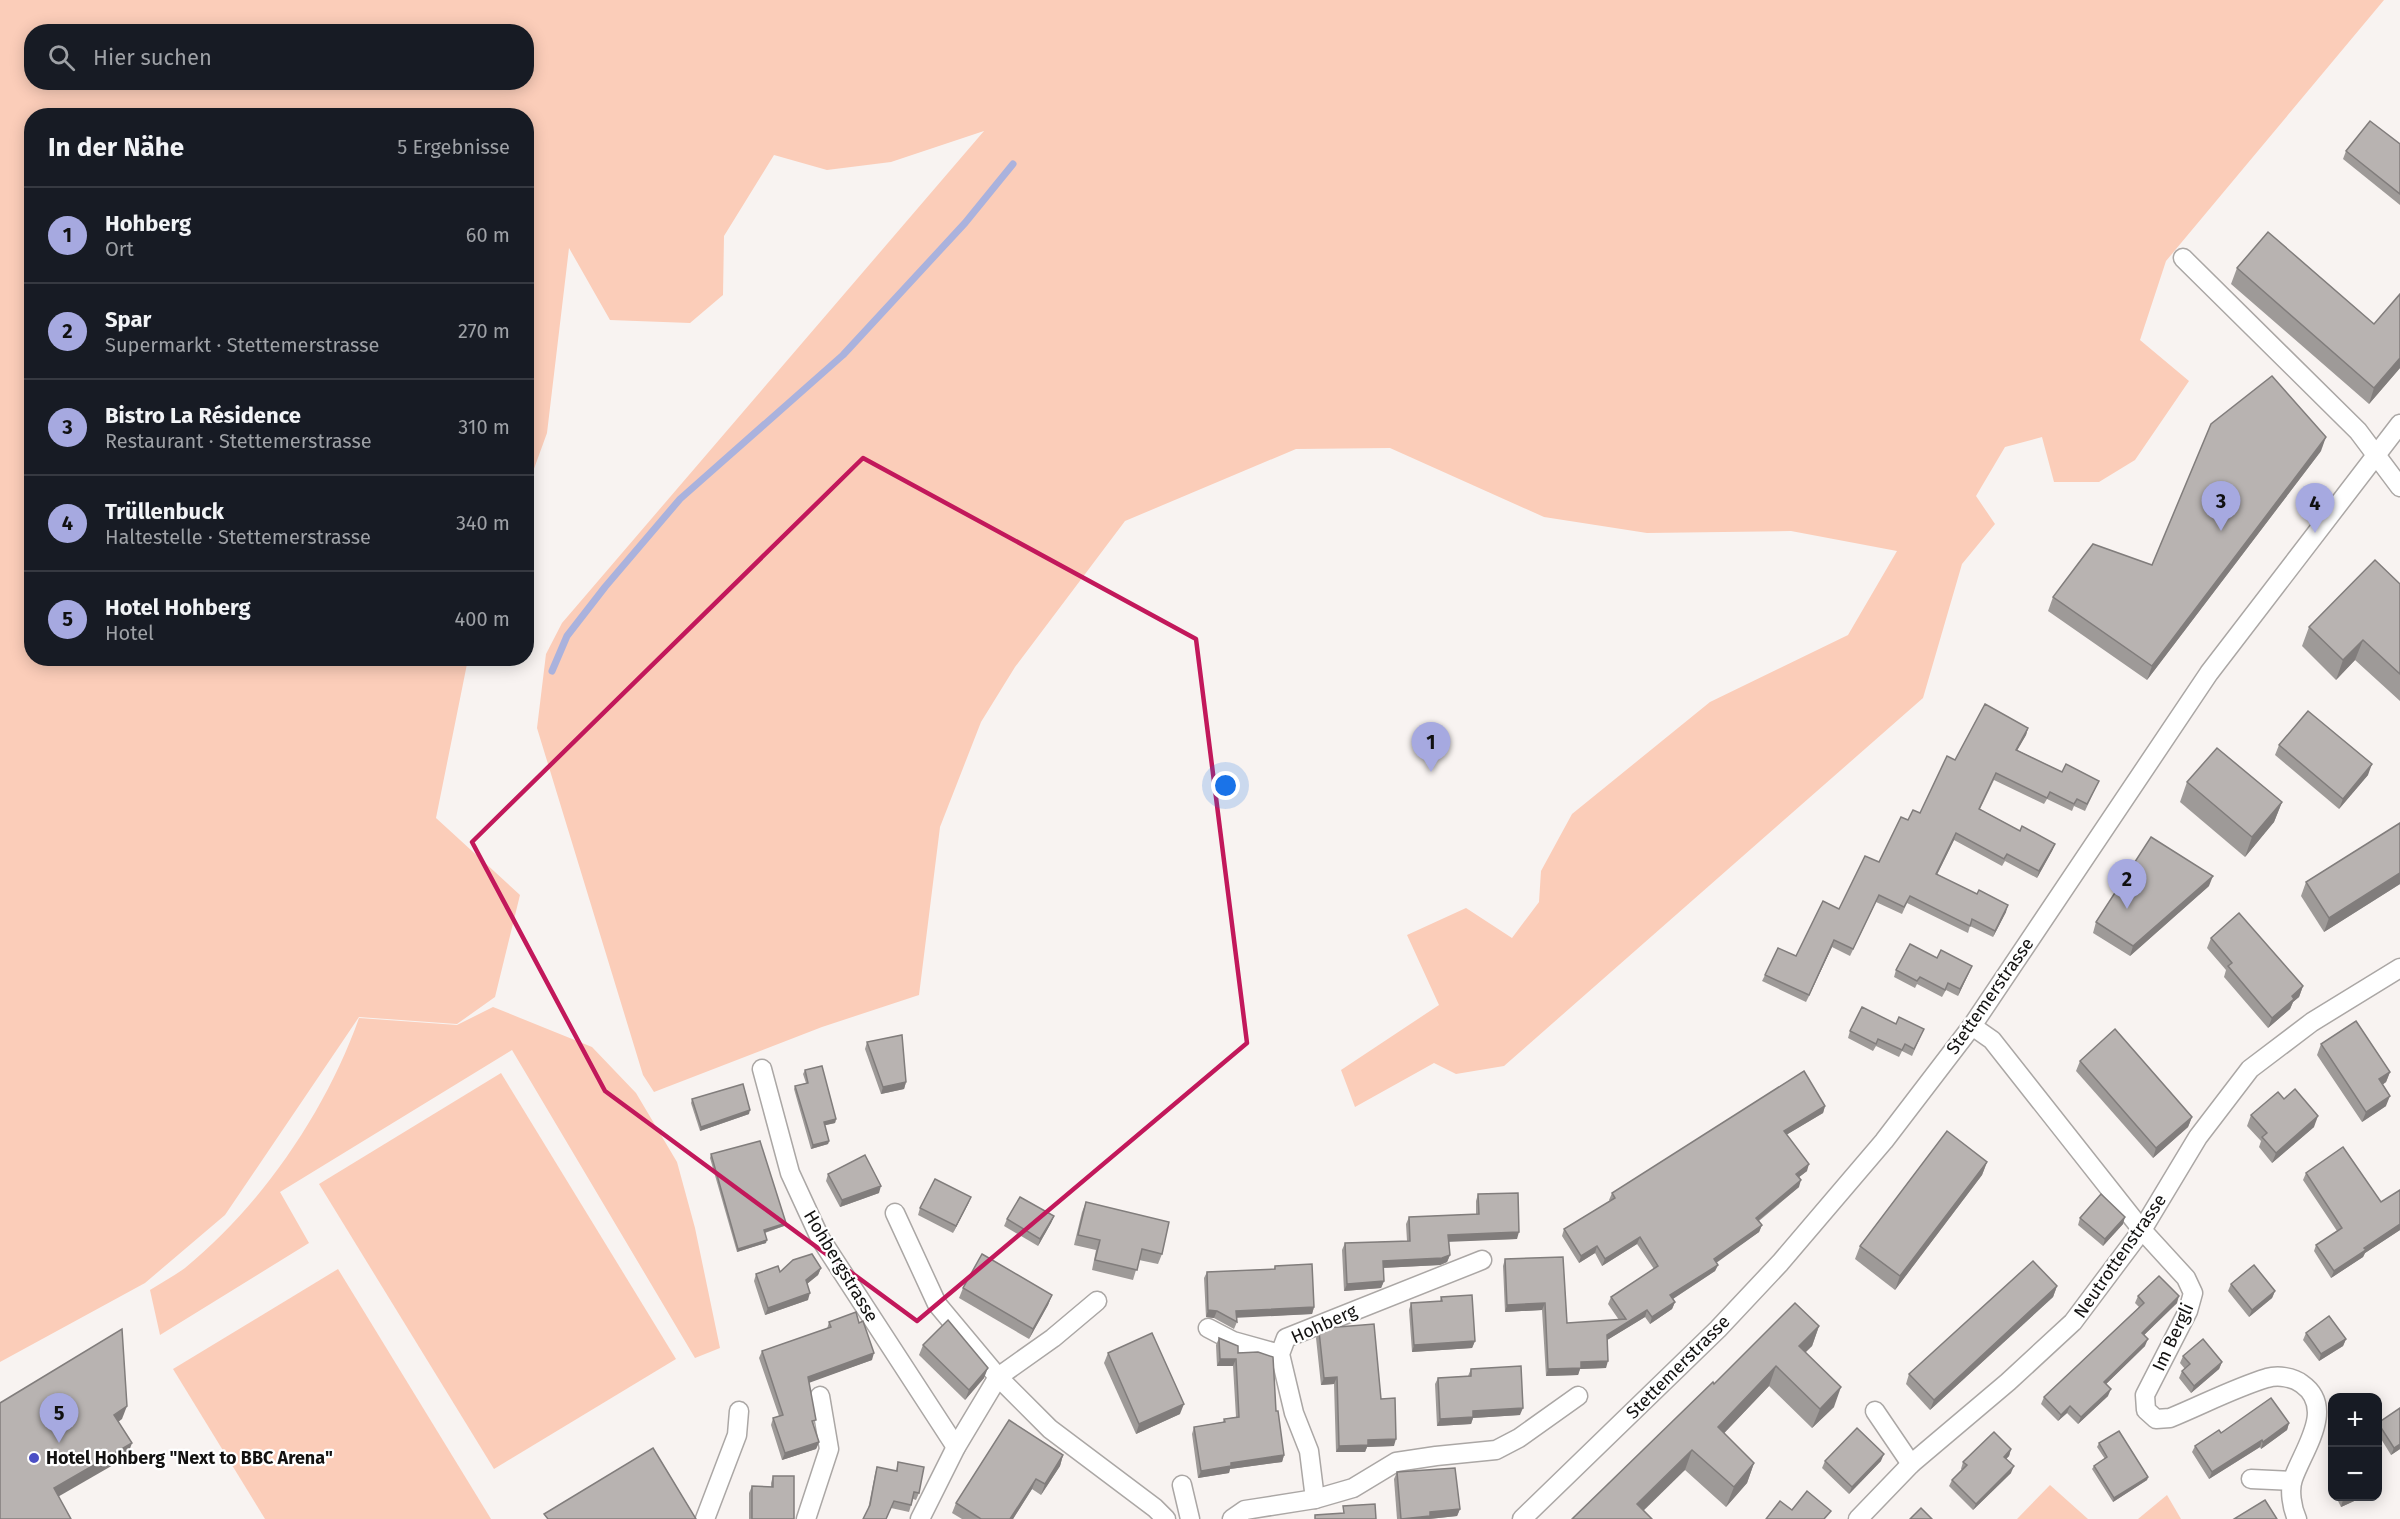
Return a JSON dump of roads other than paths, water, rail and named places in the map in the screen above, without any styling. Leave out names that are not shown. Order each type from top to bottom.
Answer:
[{"type":"street","points":[[2183,258],[2358,431],[2400,487]]},
{"type":"street","name":"Stettemerstrasse","points":[[1522,1519],[1718,1329],[1780,1263],[1870,1158],[1972,1026],[2209,673],[2400,424]]},
{"type":"street","name":"Neutrottenstrasse","points":[[1858,1519],[1911,1464],[2008,1382],[2073,1322],[2142,1230],[2198,1137],[2250,1069],[2312,1022],[2400,969]]},
{"type":"street","name":"Im Bergli","points":[[1972,1026],[1992,1040],[2142,1230],[2186,1278],[2193,1293],[2188,1311],[2145,1395],[2146,1410],[2156,1419],[2170,1418],[2269,1377],[2294,1378],[2311,1390],[2318,1409],[2314,1432],[2292,1481],[2293,1509],[2297,1519]]},
{"type":"street","name":"Hohbergstrasse","points":[[762,1069],[790,1173],[820,1238],[956,1447]]},
{"type":"street","points":[[895,1214],[937,1304],[998,1377],[1050,1429],[1155,1508],[1166,1519]]},
{"type":"street","name":"Hohberg","points":[[1314,1499],[1309,1451],[1294,1413],[1280,1354],[1286,1338],[1482,1260]]},
{"type":"street","points":[[920,1519],[956,1447],[998,1377],[1053,1338],[1097,1301]]},
{"type":"street","points":[[1208,1328],[1233,1341],[1280,1354]]},
{"type":"street","points":[[806,1519],[829,1449],[820,1396]]},
{"type":"street","points":[[1232,1519],[1245,1510],[1314,1499],[1353,1488],[1396,1462],[1496,1450],[1519,1438],[1578,1396]]},
{"type":"street","points":[[705,1519],[737,1435],[739,1412]]},
{"type":"street","points":[[1875,1412],[1911,1464]]},
{"type":"street","points":[[2251,1479],[2292,1481]]},
{"type":"street","points":[[1182,1485],[1190,1519]]},
{"type":"waterway","points":[[552,671],[567,636],[605,587],[680,499],[843,355],[965,223],[1013,164]]},
{"type":"place","name":"Bistro La Résidence","points":[[2221,531]]},
{"type":"place","name":"Trüllenbuck","points":[[2315,533]]},
{"type":"place","name":"Hohberg","points":[[1431,772]]},
{"type":"place","name":"Spar","points":[[2127,909]]},
{"type":"place","name":"Hotel Hohberg","points":[[59,1443]]},
{"type":"place","name":"Hotel Hohberg \"Next to BBC Arena\"","points":[[34,1458]]}]
